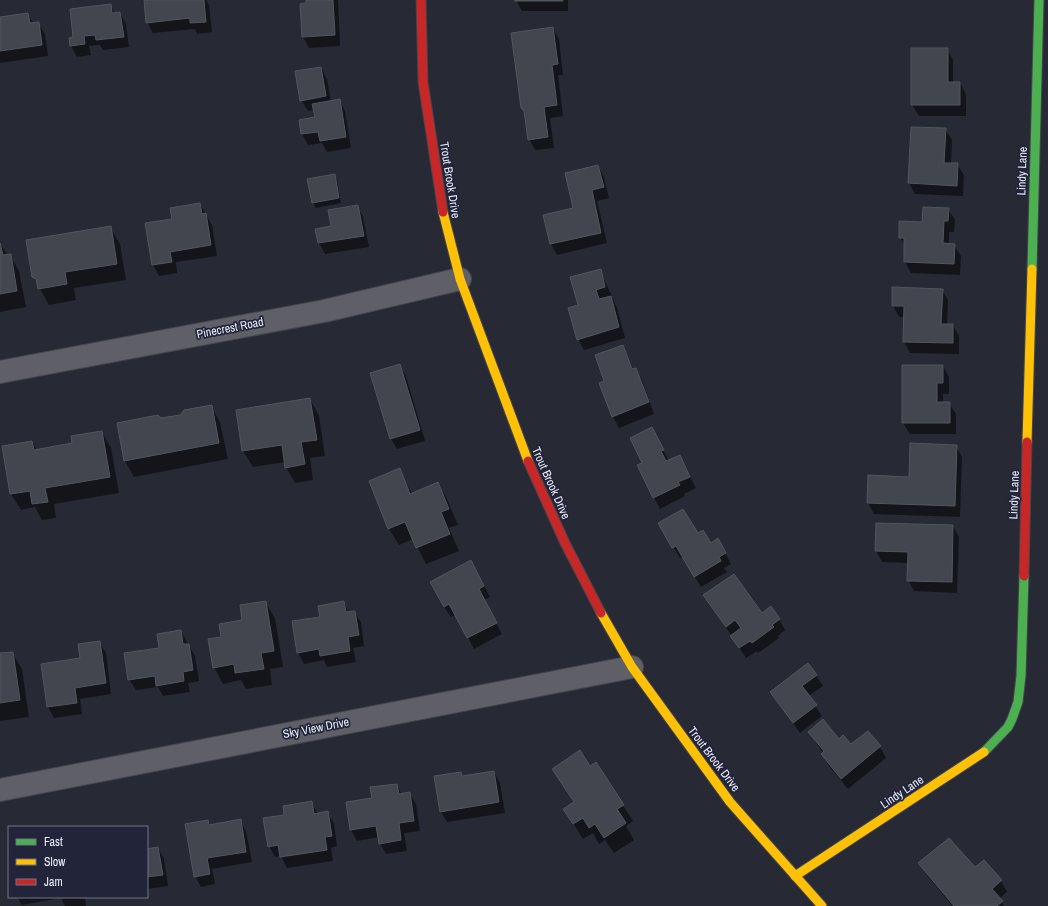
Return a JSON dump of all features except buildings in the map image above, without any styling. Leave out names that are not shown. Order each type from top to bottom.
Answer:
[{"type":"main road","name":"Trout Brook Drive","points":[[421,0],[423,82],[444,222],[460,279],[526,458],[564,543],[597,606],[632,667],[730,802],[822,906]]},
{"type":"main road","name":"Lindy Lane","points":[[795,876],[983,753],[1002,736],[1012,722],[1018,708],[1021,660],[1039,0]]},
{"type":"street","name":"Pinecrest Road","points":[[0,372],[324,310],[460,279]]},
{"type":"street","name":"Sky View Drive","points":[[0,790],[632,667]]},
{"type":"traffic: fast","points":[[1032,269],[1039,0]]},
{"type":"traffic: fast","points":[[984,752],[1008,727],[1018,702],[1021,676],[1024,576]]},
{"type":"traffic: slow","points":[[443,212],[460,279],[528,461]]},
{"type":"traffic: slow","points":[[1027,442],[1032,269]]},
{"type":"traffic: slow","points":[[601,613],[632,667],[730,802],[822,906]]},
{"type":"traffic: slow","points":[[795,876],[984,752]]},
{"type":"traffic: jam","points":[[421,0],[423,82],[443,212]]},
{"type":"traffic: jam","points":[[1024,576],[1027,442]]},
{"type":"traffic: jam","points":[[528,461],[565,543],[601,613]]}]
